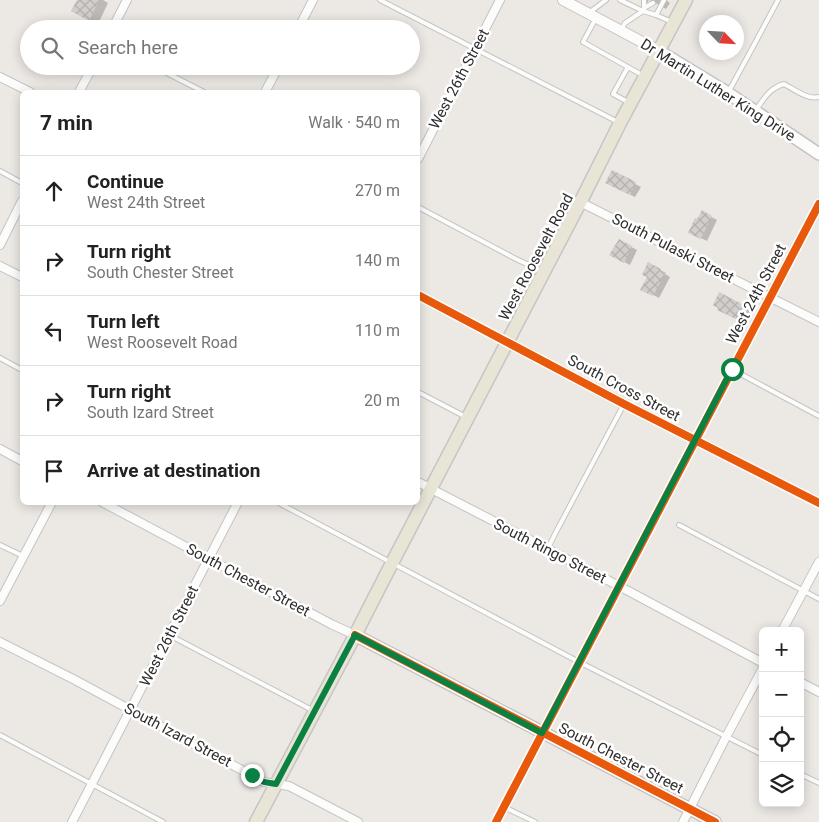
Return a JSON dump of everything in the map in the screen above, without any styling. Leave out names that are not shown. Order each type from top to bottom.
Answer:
[{"type":"main road","name":"West Roosevelt Road","points":[[256,822],[686,0]]},
{"type":"main road","name":"Dr Martin Luther King Drive","points":[[659,51],[728,93],[819,154]]},
{"type":"main road","name":"South Chester Street","points":[[355,635],[715,822]]},
{"type":"street","points":[[117,20],[127,0]]},
{"type":"street","points":[[303,20],[313,0]]},
{"type":"street","name":"West 26th Street","points":[[420,155],[500,0]]},
{"type":"street","name":"Dr Martin Luther King Drive","points":[[562,0],[659,51]]},
{"type":"street","points":[[80,90],[88,75]]},
{"type":"street","points":[[266,90],[274,75]]},
{"type":"street","points":[[0,76],[26,90]]},
{"type":"street","name":"South Pulaski Street","points":[[580,202],[819,322]]},
{"type":"street","name":"West 24th Street","points":[[496,822],[819,204]]},
{"type":"street","points":[[0,245],[20,205]]},
{"type":"street","points":[[0,266],[20,276]]},
{"type":"street","name":"South Cross Street","points":[[420,296],[624,404],[819,503]]},
{"type":"street","points":[[0,449],[20,460]]},
{"type":"street","name":"South Ringo Street","points":[[420,483],[759,661]]},
{"type":"street","points":[[0,601],[50,505]]},
{"type":"street","name":"South Chester Street","points":[[108,505],[355,635]]},
{"type":"street","name":"West 26th Street","points":[[72,822],[236,505]]},
{"type":"street","points":[[784,627],[819,562]]},
{"type":"street","name":"South Izard Street","points":[[0,642],[264,782],[289,786],[358,822]]},
{"type":"street","points":[[683,822],[761,672]]},
{"type":"street","points":[[804,684],[819,692]]},
{"type":"lane","points":[[380,0],[420,20]]},
{"type":"lane","points":[[606,0],[596,6],[583,42],[645,76]]},
{"type":"lane","points":[[620,0],[674,23]]},
{"type":"lane","points":[[643,10],[644,0]]},
{"type":"lane","points":[[656,16],[664,0]]},
{"type":"lane","points":[[728,93],[778,0]]},
{"type":"lane","points":[[621,31],[625,23],[653,3]]},
{"type":"lane","points":[[420,20],[620,123]]},
{"type":"lane","points":[[628,67],[613,94],[631,103]]},
{"type":"lane","points":[[171,75],[200,90]]},
{"type":"lane","points":[[755,111],[772,89],[784,84],[806,96],[819,97]]},
{"type":"lane","points":[[0,171],[20,182]]},
{"type":"lane","points":[[420,208],[544,272]]},
{"type":"lane","points":[[0,358],[20,369]]},
{"type":"lane","points":[[732,369],[819,416]]},
{"type":"lane","points":[[420,393],[468,418]]},
{"type":"lane","points":[[547,550],[624,404]]},
{"type":"lane","points":[[283,505],[580,662],[759,753]]},
{"type":"lane","points":[[679,525],[819,599]]},
{"type":"lane","points":[[0,545],[23,556]]},
{"type":"lane","points":[[169,634],[314,712]]},
{"type":"lane","points":[[0,735],[163,822]]},
{"type":"lane","points":[[804,776],[819,783]]},
{"type":"lane","points":[[504,807],[535,822]]},
{"type":"building","points":[[77,0],[99,0],[89,20],[71,11]]},
{"type":"building","points":[[612,170],[636,182],[630,195],[605,183]]},
{"type":"building","points":[[702,210],[712,216],[701,239],[688,233],[695,218],[697,219]]},
{"type":"building","points":[[619,239],[632,246],[624,263],[609,255]]},
{"type":"building","points":[[648,262],[665,273],[653,296],[640,290],[647,277],[642,275]]},
{"type":"building","points":[[719,292],[746,306],[740,321],[717,310],[718,308],[713,305]]},
{"type":"cycle path","points":[[496,822],[819,204]]},
{"type":"cycle path","points":[[420,296],[624,404],[819,503]]},
{"type":"cycle path","points":[[355,635],[715,822]]},
{"type":"route","points":[[252,775],[264,782],[276,784],[355,635],[542,733],[732,369]]}]
